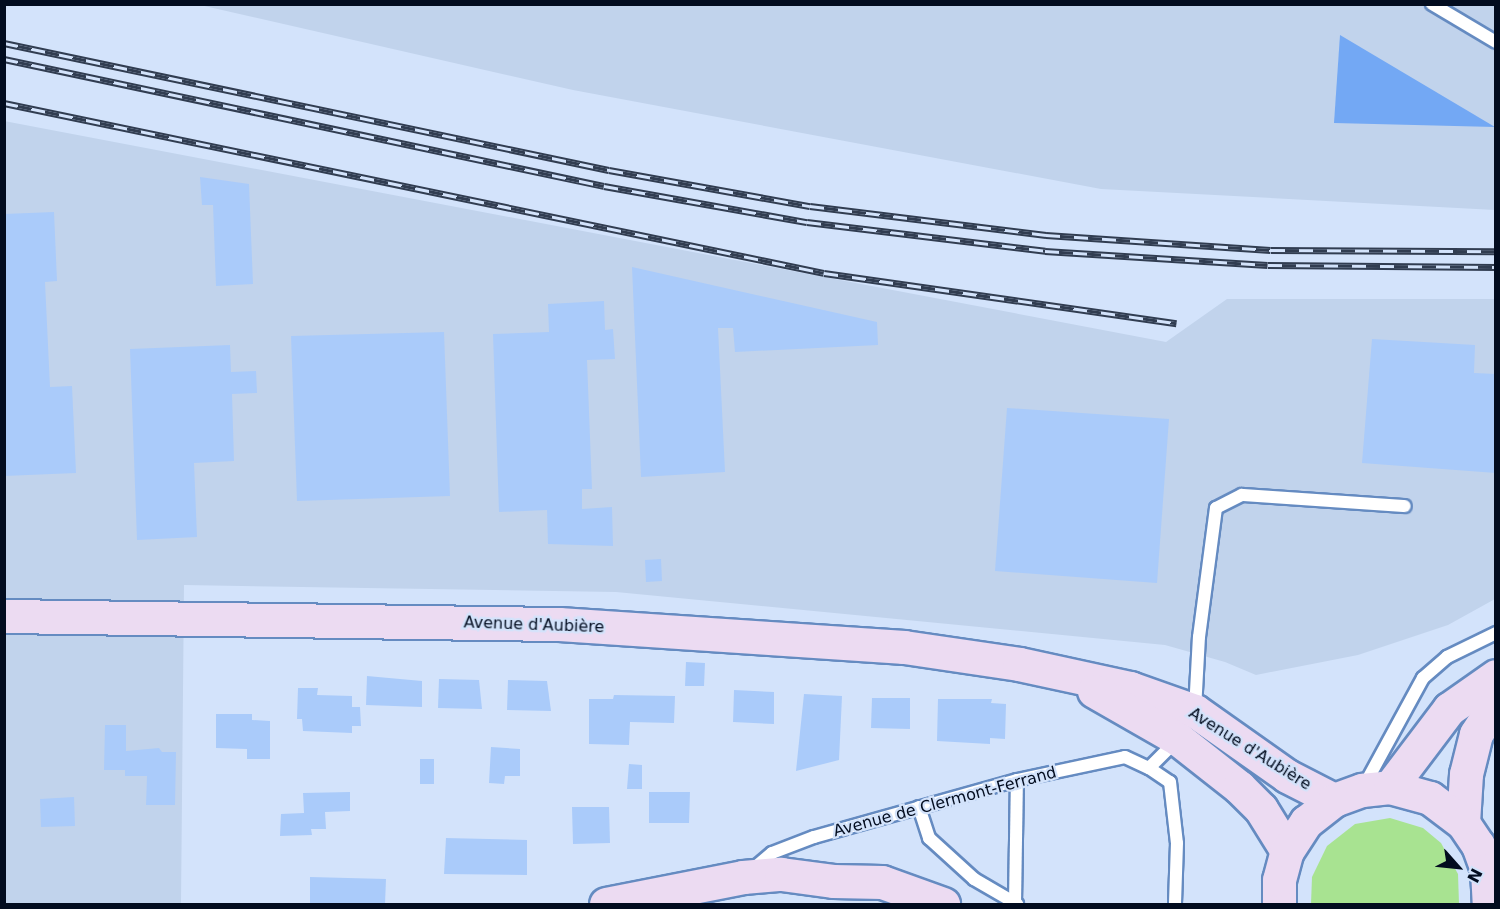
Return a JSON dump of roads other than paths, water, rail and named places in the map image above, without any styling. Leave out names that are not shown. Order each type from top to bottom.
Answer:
[{"type":"main road","name":"Avenue d'Aubière","points":[[4,616],[559,624],[904,647],[1061,673],[1130,688],[1186,725],[1287,776],[1362,792],[1430,798],[1463,823]]},
{"type":"main road","points":[[1279,904],[1279,880],[1287,851],[1306,822],[1362,792],[1449,709],[1496,676]]},
{"type":"main road","points":[[1489,904],[1491,872],[1478,845],[1463,823],[1466,774],[1476,734],[1496,703]]},
{"type":"main road","name":"Avenue d'Aubière","points":[[1186,725],[1261,809],[1287,851]]},
{"type":"main road","name":"Avenue de Clermont-Ferrand","points":[[606,904],[743,877],[781,874],[833,881],[882,882],[943,904]]},
{"type":"main road","name":"Avenue de Clermont-Ferrand","points":[[833,881],[879,904]]},
{"type":"lane","points":[[1432,4],[1496,42]]},
{"type":"lane","points":[[1175,904],[1177,843],[1170,782],[1149,768],[1186,725],[1216,508],[1242,495],[1405,506]]},
{"type":"lane","points":[[1362,792],[1423,678],[1447,657],[1496,633]]},
{"type":"lane","name":"Avenue de Clermont-Ferrand","points":[[743,877],[772,853],[919,807],[1017,780],[1125,757],[1149,768]]},
{"type":"lane","points":[[1016,904],[1017,780]]},
{"type":"lane","points":[[919,807],[929,838],[974,879],[1016,904]]},
{"type":"water","points":[[1340,35],[1495,127],[1334,123]]},
{"type":"railway","points":[[4,43],[609,170],[810,206],[1046,235],[1271,250],[1496,251]]},
{"type":"railway","points":[[4,59],[604,186],[807,222],[1045,251],[1268,265],[1496,267]]},
{"type":"railway","points":[[4,103],[824,273],[1176,323]]}]
